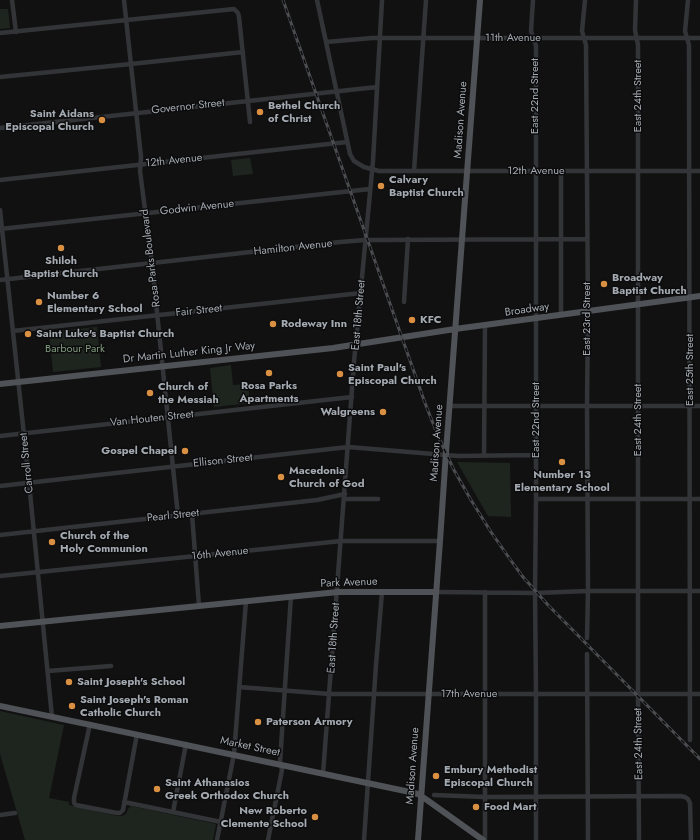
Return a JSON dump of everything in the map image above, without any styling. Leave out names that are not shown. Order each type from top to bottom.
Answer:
[{"type":"main road","name":"Madison Avenue","points":[[418,840],[480,0]]},
{"type":"main road","name":"Broadway","points":[[356,344],[700,296]]},
{"type":"main road","name":"Dr Martin Luther King Jr Way","points":[[0,384],[333,348],[356,344]]},
{"type":"main road","name":"Park Avenue","points":[[0,626],[338,592],[436,592]]},
{"type":"main road","name":"Market Street","points":[[0,706],[410,792],[421,796],[484,840]]},
{"type":"street","points":[[12,0],[16,32]]},
{"type":"street","name":"Rosa Parks Boulevard","points":[[124,0],[142,157],[140,171],[158,316],[178,516]]},
{"type":"street","name":"12th Avenue","points":[[317,0],[350,154],[354,161],[364,166],[379,171],[700,171]]},
{"type":"street","name":"East 18th Street","points":[[323,774],[356,344],[372,169],[382,0]]},
{"type":"street","points":[[414,171],[426,0]]},
{"type":"street","name":"East 22nd Street","points":[[534,0],[531,31],[536,46],[536,840]]},
{"type":"street","name":"East 23rd Street","points":[[585,0],[582,31],[586,45],[588,312],[587,638]]},
{"type":"street","name":"East 24th Street","points":[[636,0],[634,30],[638,45],[639,840]]},
{"type":"street","name":"East 25th Street","points":[[688,0],[685,31],[689,45],[690,171],[690,740]]},
{"type":"street","points":[[0,33],[234,9],[238,13],[239,17],[250,122]]},
{"type":"street","name":"11th Avenue","points":[[326,42],[372,38],[700,38]]},
{"type":"street","points":[[0,77],[243,52]]},
{"type":"street","name":"Governor Street","points":[[0,128],[377,87]]},
{"type":"street","name":"12th Avenue","points":[[0,180],[347,142]]},
{"type":"street","points":[[561,171],[561,315]]},
{"type":"street","name":"Godwin Avenue","points":[[1,229],[370,189]]},
{"type":"street","name":"Carroll Street","points":[[0,210],[52,717]]},
{"type":"street","points":[[404,302],[408,239]]},
{"type":"street","name":"Hamilton Avenue","points":[[0,280],[366,240],[587,239]]},
{"type":"street","name":"Fair Street","points":[[13,331],[361,293]]},
{"type":"street","points":[[484,326],[484,455]]},
{"type":"street","name":"Van Houten Street","points":[[0,436],[352,397]]},
{"type":"street","points":[[450,406],[700,406]]},
{"type":"street","name":"Ellison Street","points":[[0,486],[348,447],[446,455],[536,455]]},
{"type":"street","name":"Pearl Street","points":[[0,535],[345,496],[378,499]]},
{"type":"street","points":[[536,499],[700,498]]},
{"type":"street","points":[[192,514],[199,606]]},
{"type":"street","name":"16th Avenue","points":[[0,576],[341,541],[440,541]]},
{"type":"street","name":"Park Avenue","points":[[436,592],[535,593],[588,591],[700,591]]},
{"type":"street","points":[[364,840],[382,592]]},
{"type":"street","points":[[484,840],[485,592]]},
{"type":"street","points":[[268,840],[282,770],[280,764],[292,596]]},
{"type":"street","points":[[217,840],[234,754],[246,601]]},
{"type":"street","points":[[587,654],[588,840]]},
{"type":"street","points":[[48,671],[111,666]]},
{"type":"street","name":"17th Avenue","points":[[239,687],[330,694],[700,694]]},
{"type":"street","points":[[90,724],[74,798],[75,804],[117,813],[120,813],[123,810],[137,734]]},
{"type":"street","points":[[173,812],[186,744]]},
{"type":"street","points":[[434,795],[485,797],[680,796],[685,797],[690,802],[691,840]]},
{"type":"street","points":[[124,802],[221,822]]},
{"type":"street","points":[[0,815],[15,813]]},
{"type":"green space","points":[[0,9],[8,9],[10,28],[0,29]]},
{"type":"green space","points":[[250,158],[253,174],[233,176],[231,160]]},
{"type":"green space","name":"Barbour Park","points":[[97,327],[101,367],[53,372],[49,332]]},
{"type":"green space","points":[[231,365],[233,385],[248,384],[250,403],[214,407],[210,368]]},
{"type":"green space","points":[[457,462],[510,463],[511,517],[488,516]]},
{"type":"green space","points":[[0,711],[64,725],[49,798],[69,802],[69,805],[117,816],[126,814],[131,806],[216,824],[213,840],[25,840],[0,754]]},
{"type":"railway","points":[[283,0],[425,403],[454,470],[491,532],[523,577],[548,605],[700,759]]},
{"type":"place","name":"Bethel Church of Christ","points":[[260,112]]},
{"type":"place","name":"Saint Aidans Episcopal Church","points":[[102,120]]},
{"type":"place","name":"Calvary Baptist Church","points":[[381,186]]},
{"type":"place","name":"Shiloh Baptist Church","points":[[61,248]]},
{"type":"place","name":"Broadway Baptist Church","points":[[604,284]]},
{"type":"place","name":"Number 6 Elementary School","points":[[39,302]]},
{"type":"place","name":"KFC","points":[[412,320]]},
{"type":"place","name":"Rodeway Inn","points":[[273,324]]},
{"type":"place","name":"Saint Luke's Baptist Church","points":[[28,334]]},
{"type":"place","name":"Rosa Parks Apartments","points":[[269,373]]},
{"type":"place","name":"Saint Paul's Episcopal Church","points":[[340,374]]},
{"type":"place","name":"Church of the Messiah","points":[[150,393]]},
{"type":"place","name":"Walgreens","points":[[383,412]]},
{"type":"place","name":"Gospel Chapel","points":[[185,451]]},
{"type":"place","name":"Number 13 Elementary School","points":[[562,462]]},
{"type":"place","name":"Macedonia Church of God","points":[[281,477]]},
{"type":"place","name":"Church of the Holy Communion","points":[[52,542]]},
{"type":"place","name":"Saint Joseph's School","points":[[69,682]]},
{"type":"place","name":"Saint Joseph's Roman Catholic Church","points":[[72,706]]},
{"type":"place","name":"Paterson Armory","points":[[258,722]]},
{"type":"place","name":"Embury Methodist Episcopal Church","points":[[436,776]]},
{"type":"place","name":"Saint Athanasios Greek Orthodox Church","points":[[157,789]]},
{"type":"place","name":"Food Mart","points":[[476,807]]},
{"type":"place","name":"New Roberto Clemente School","points":[[315,817]]}]
